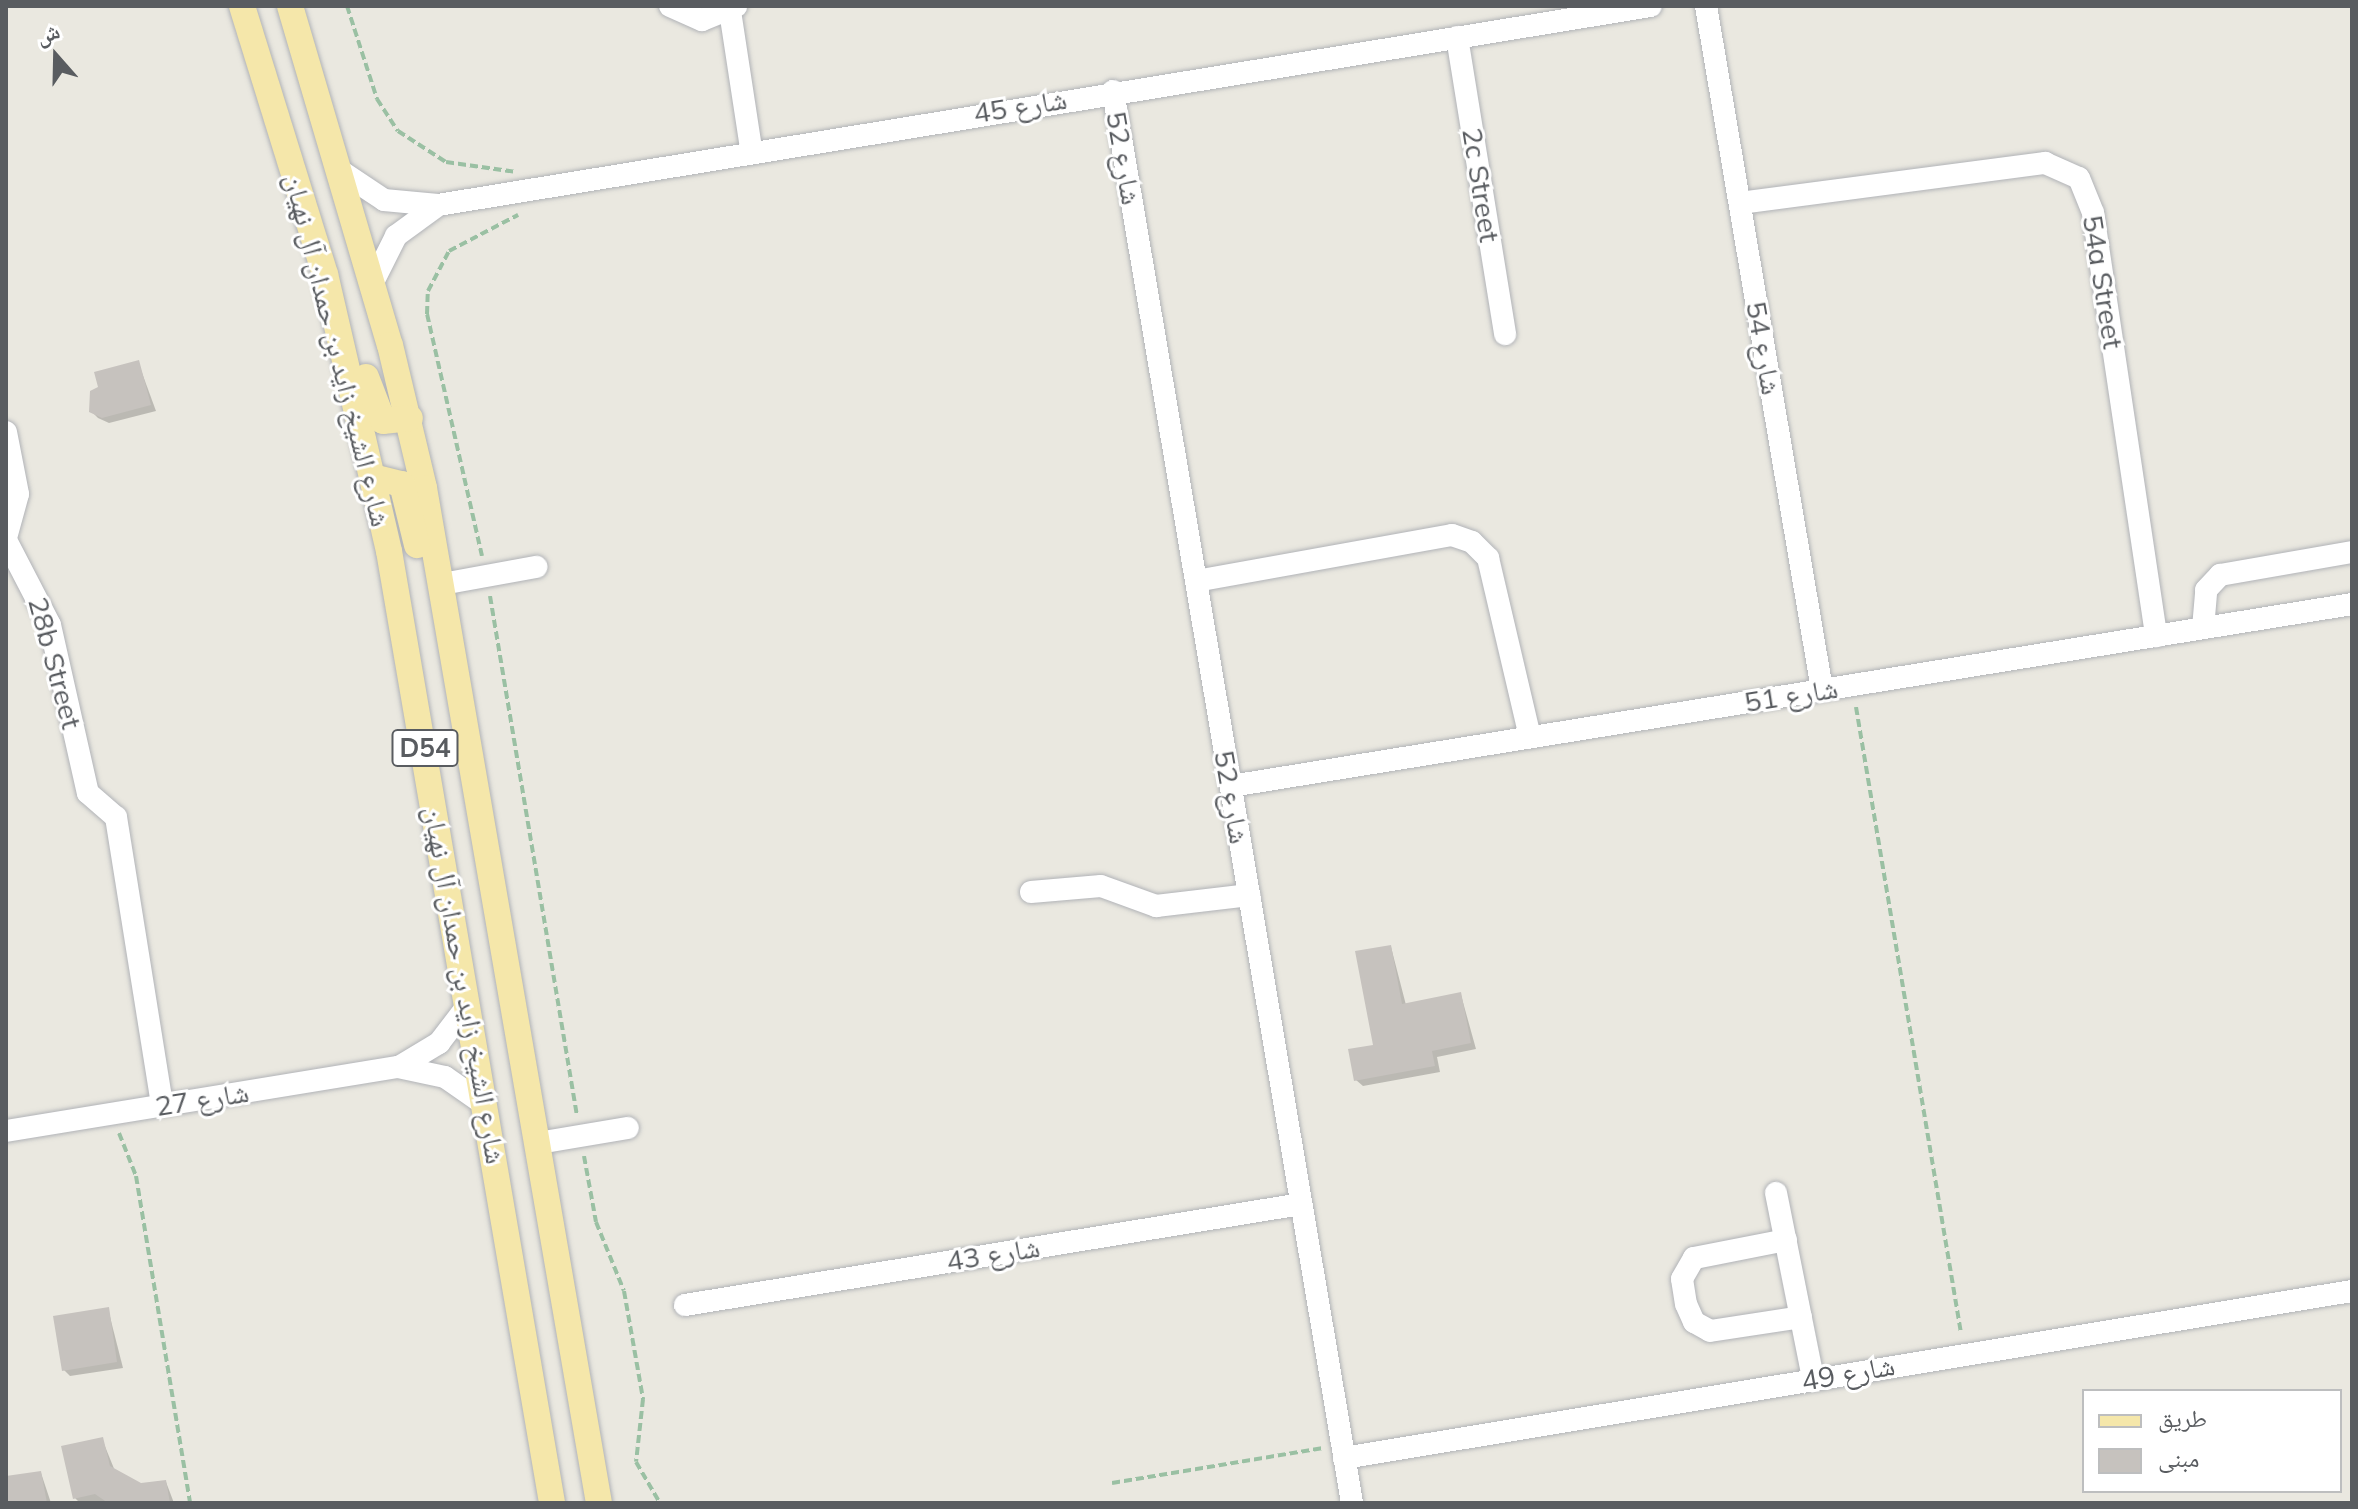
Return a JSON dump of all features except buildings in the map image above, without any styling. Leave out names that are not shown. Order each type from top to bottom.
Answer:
[{"type":"main road","name":"شارع الشيخ زايد بن حمدان آل نهيان","points":[[242,6],[325,274],[373,477],[468,1005],[552,1503]]},
{"type":"main road","name":"شارع الشيخ زايد بن حمدان آل نهيان","points":[[290,6],[410,418],[442,584],[599,1503]]},
{"type":"main road","points":[[325,274],[378,416],[390,424],[410,418]]},
{"type":"main road","points":[[373,477],[388,475],[406,491],[427,585],[449,638]]},
{"type":"street","points":[[670,6],[702,20],[733,8],[751,149]]},
{"type":"street","name":"شارع 45","points":[[339,170],[384,200],[438,205],[751,149],[1651,6]]},
{"type":"street","name":"شارع 54","points":[[1706,6],[1822,690]]},
{"type":"street","name":"2c Street","points":[[1457,37],[1505,334]]},
{"type":"street","name":"شارع 52","points":[[1113,91],[1352,1503]]},
{"type":"street","name":"54a Street","points":[[1740,203],[2045,163],[2079,178],[2093,213],[2156,636]]},
{"type":"street","name":"شارع 45","points":[[372,284],[396,236],[438,205]]},
{"type":"street","points":[[6,432],[18,494],[6,539]]},
{"type":"street","points":[[1196,581],[1452,535],[1472,542],[1488,558],[1530,737]]},
{"type":"street","name":"28b Street","points":[[6,539],[50,625],[88,793],[116,817],[162,1105]]},
{"type":"street","points":[[2203,628],[2206,590],[2220,575],[2352,552]]},
{"type":"street","points":[[442,584],[536,567]]},
{"type":"street","name":"شارع 51","points":[[1231,786],[2352,604]]},
{"type":"street","points":[[1031,892],[1101,886],[1156,906],[1249,895]]},
{"type":"street","name":"شارع 27","points":[[398,1067],[439,1043],[468,1005]]},
{"type":"street","name":"شارع 27","points":[[6,1131],[398,1067],[445,1077],[485,1105]]},
{"type":"street","points":[[538,1143],[628,1128]]},
{"type":"street","points":[[1776,1193],[1813,1379]]},
{"type":"street","name":"شارع 43","points":[[685,1305],[1301,1204]]},
{"type":"street","points":[[1786,1240],[1694,1258],[1682,1279],[1686,1304],[1694,1322],[1710,1331],[1801,1317]]},
{"type":"street","name":"شارع 49","points":[[1343,1452],[2352,1291]]},
{"type":"path","points":[[347,6],[377,99],[398,131],[446,162],[513,169],[521,191],[518,215],[449,251],[428,291],[429,325],[486,576],[580,1136],[641,1383],[645,1418],[636,1462],[660,1503]]},
{"type":"path","points":[[1852,685],[1964,1352]]},
{"type":"path","points":[[106,1114],[136,1176],[190,1503]]},
{"type":"path","points":[[1112,1483],[1343,1452]]}]
